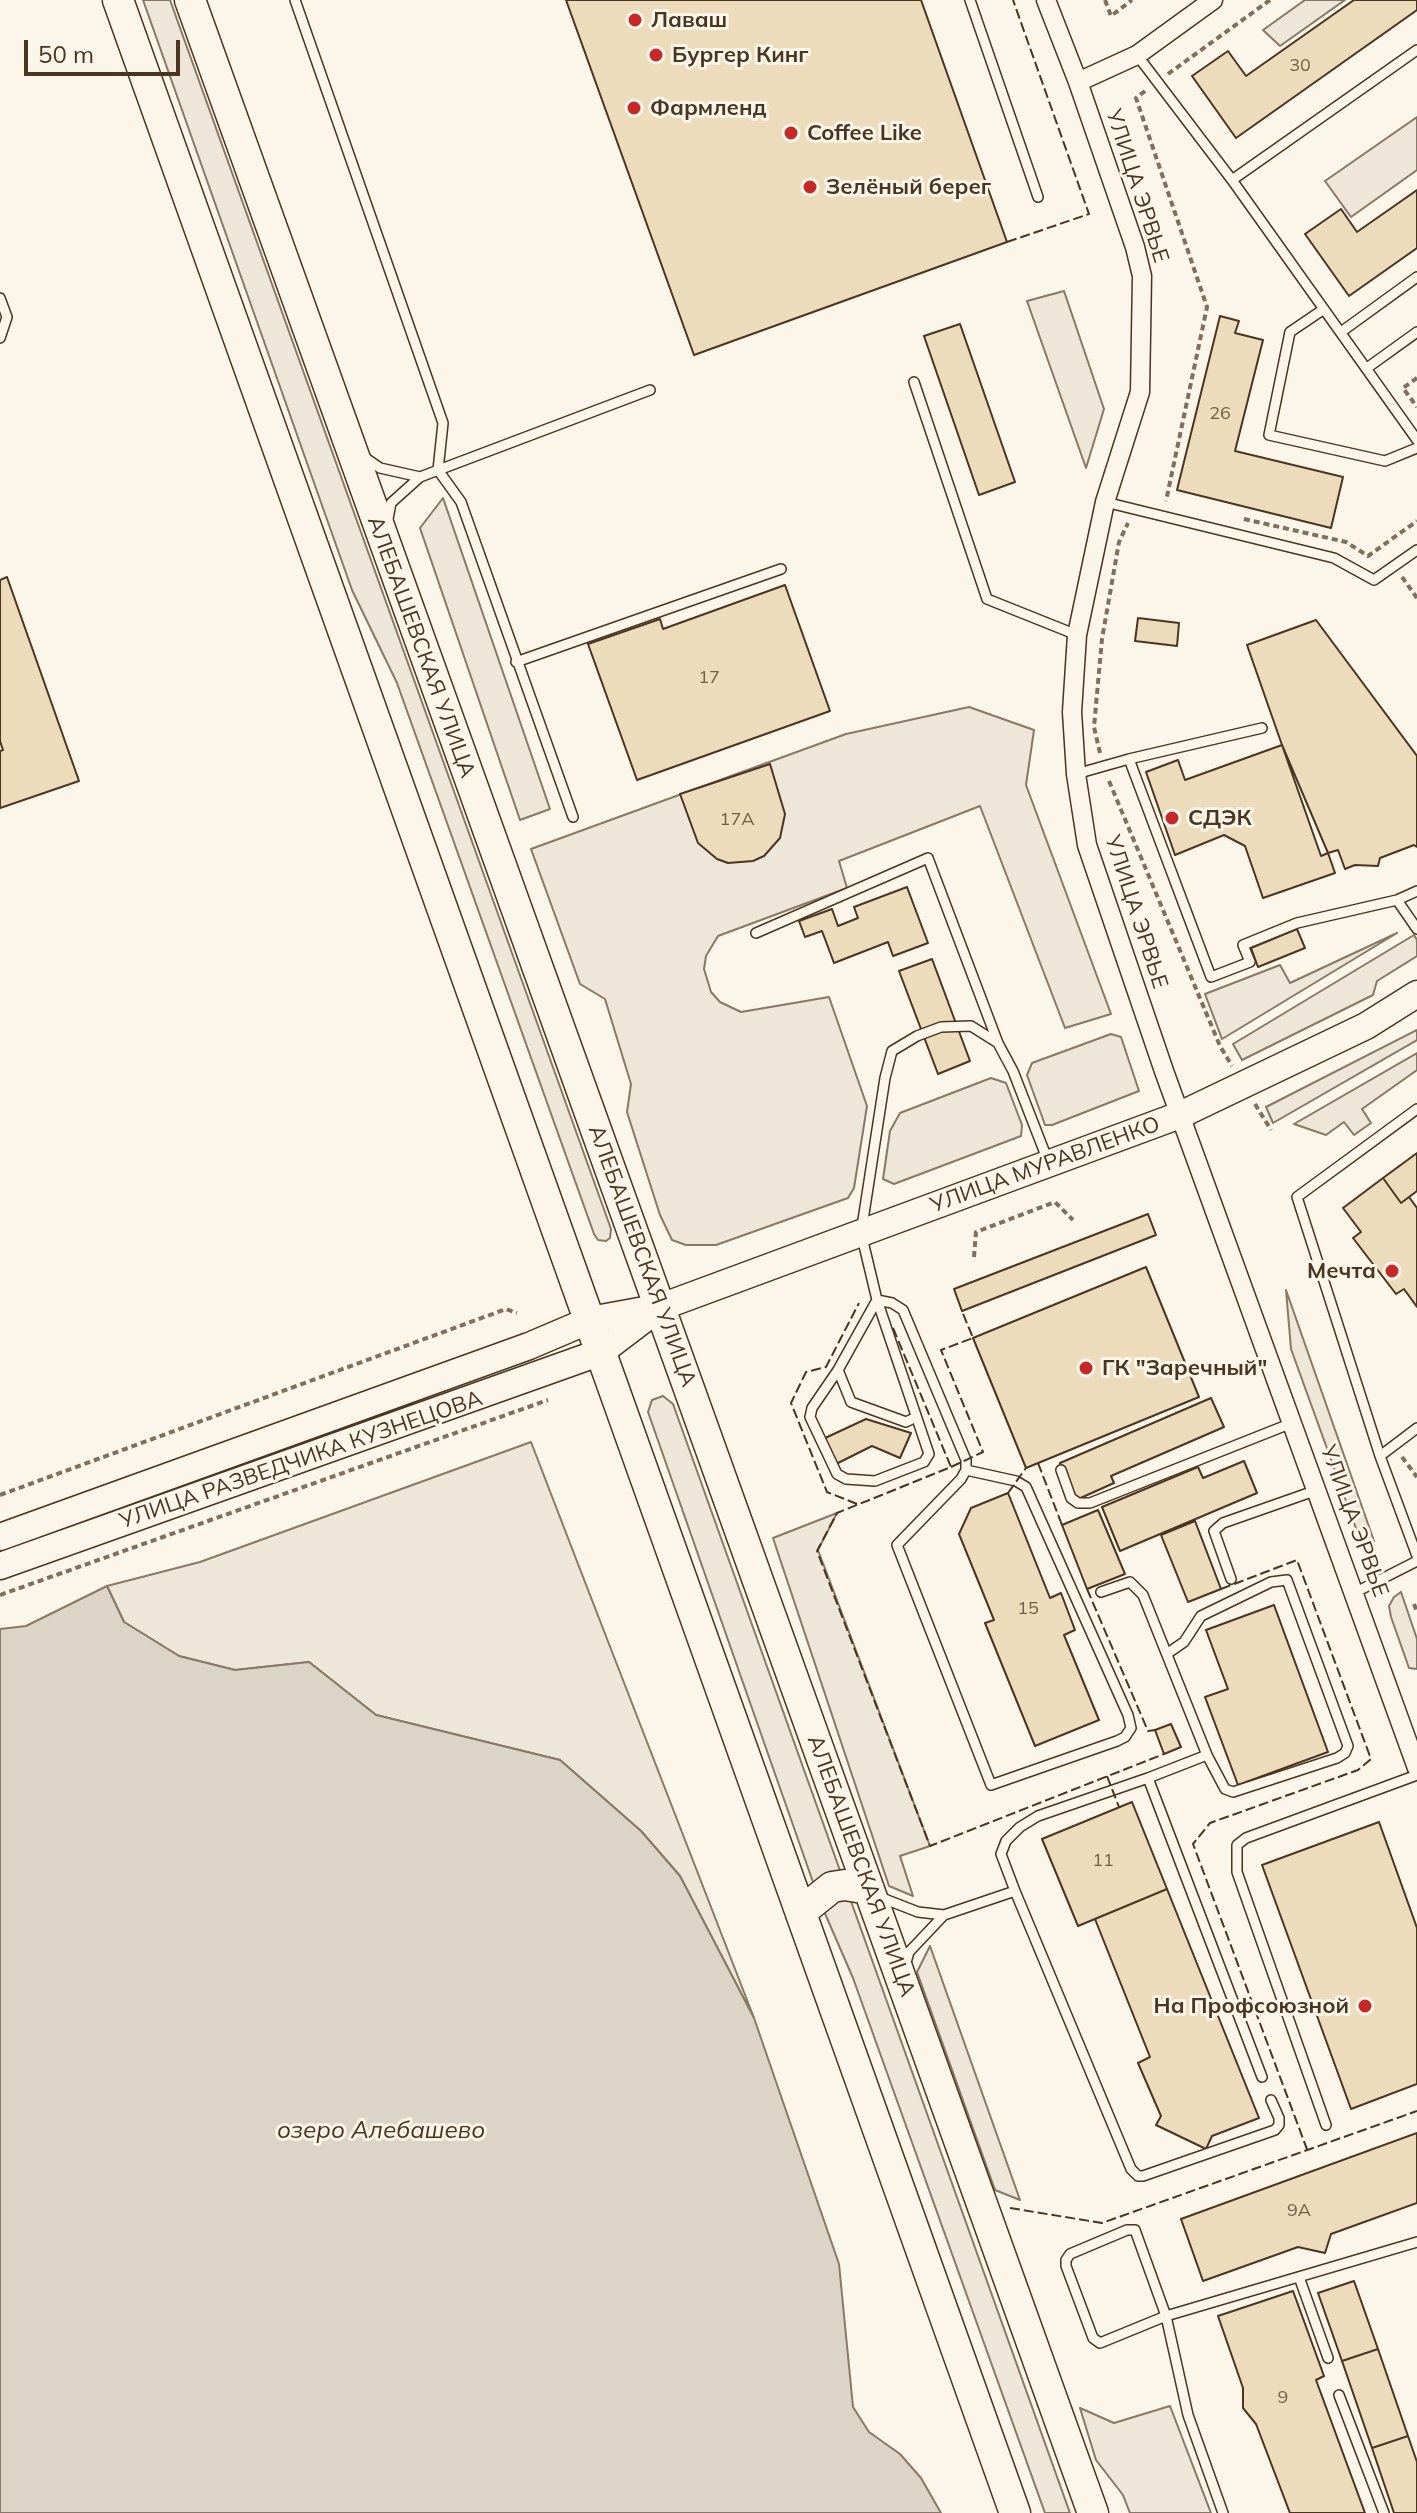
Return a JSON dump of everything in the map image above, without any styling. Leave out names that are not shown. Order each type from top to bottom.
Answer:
[{"type":"main road","points":[[118,0],[1015,2513]]},
{"type":"main road","name":"АЛЕБАШЕВСКАЯ УЛИЦА","points":[[190,0],[384,547],[661,1307],[1093,2513]]},
{"type":"main road","name":"УЛИЦА МУРАВЛЕНКО","points":[[661,1307],[1180,1115],[1366,1026],[1417,994]]},
{"type":"main road","name":"УЛИЦА РАЗВЕДЧИКА КУЗНЕЦОВА","points":[[0,1537],[529,1346],[590,1320],[661,1307]]},
{"type":"main road","name":"УЛИЦА РАЗВЕДЧИКА КУЗНЕЦОВА","points":[[0,1566],[601,1352],[661,1307]]},
{"type":"main road","points":[[801,1912],[832,1887],[845,1885],[869,1889]]},
{"type":"street","name":"УЛИЦА ЭРВЬЕ","points":[[1046,0],[1078,82],[1135,247],[1142,276],[1140,392],[1105,502],[1077,635],[1072,712],[1076,774],[1087,845],[1180,1115],[1417,1768]]},
{"type":"street","points":[[1078,82],[1137,55],[1213,0]]},
{"type":"lane","points":[[295,0],[443,423],[438,470],[461,502],[573,817]]},
{"type":"lane","points":[[970,0],[1038,197]]},
{"type":"lane","points":[[1232,180],[1417,50]]},
{"type":"lane","points":[[1137,55],[1232,180],[1417,440]]},
{"type":"lane","points":[[1341,332],[1417,277]]},
{"type":"lane","points":[[0,298],[7,317],[0,338]]},
{"type":"lane","points":[[1324,309],[1290,332],[1269,435],[1385,461],[1417,448]]},
{"type":"lane","points":[[1367,368],[1417,332]]},
{"type":"lane","points":[[914,382],[987,599],[1077,635]]},
{"type":"lane","points":[[384,547],[391,503],[420,477],[650,390]]},
{"type":"lane","points":[[349,448],[380,468],[420,477]]},
{"type":"lane","points":[[1105,502],[1334,558],[1374,580],[1417,550]]},
{"type":"lane","points":[[516,662],[781,569]]},
{"type":"lane","points":[[1076,774],[1262,728]]},
{"type":"lane","points":[[1129,759],[1211,977],[1250,962],[1243,945],[1256,939],[1297,923],[1397,900],[1417,891]]},
{"type":"lane","points":[[756,933],[928,858],[998,1043],[1013,1071],[1049,1164]]},
{"type":"lane","points":[[1397,900],[1417,929]]},
{"type":"lane","points":[[877,1300],[838,1370],[815,1402],[810,1417],[837,1474],[846,1479],[875,1481],[924,1462],[929,1454],[877,1300],[861,1233],[892,1051],[917,1036],[941,1027],[971,1026],[998,1043]]},
{"type":"lane","points":[[1354,1593],[1417,1558],[1380,1456],[1297,1197],[1417,1109]]},
{"type":"lane","points":[[877,1300],[892,1303],[903,1310],[966,1460],[966,1470],[961,1479],[897,1545],[991,1785],[1117,1741],[1125,1737],[1131,1728],[1128,1715],[1026,1487],[1016,1481],[966,1470]]},
{"type":"lane","points":[[838,1370],[851,1402],[906,1422],[916,1417]]},
{"type":"lane","points":[[1061,1470],[1071,1498],[1078,1503],[1090,1503],[1292,1423]]},
{"type":"lane","points":[[1380,1456],[1417,1428]]},
{"type":"lane","points":[[1231,1579],[1214,1531],[1223,1523],[1317,1490]]},
{"type":"lane","points":[[1101,1592],[1130,1582],[1143,1595],[1207,1755],[1225,1789],[1233,1792],[1345,1753],[1348,1746],[1287,1580],[1271,1582],[1201,1616],[1184,1642],[1168,1653]]},
{"type":"lane","points":[[1207,1755],[1038,1816],[1020,1827],[1006,1841],[1001,1854],[1133,2173],[1143,2176],[1275,2130],[1279,2118],[1271,2100]]},
{"type":"lane","points":[[1326,2125],[1237,1872],[1237,1845],[1246,1838],[1417,1775]]},
{"type":"lane","points":[[1148,1778],[1262,2077]]},
{"type":"lane","points":[[869,1889],[884,1900],[918,1912],[944,1915],[1015,1891]]},
{"type":"lane","points":[[901,1976],[909,1952],[944,1915]]},
{"type":"lane","points":[[1223,2513],[1188,2415],[1166,2316],[1135,2230],[1127,2230],[1070,2254],[1066,2266],[1095,2341],[1104,2342],[1166,2316],[1417,2242]]},
{"type":"lane","points":[[1299,2277],[1328,2358]]},
{"type":"lane","points":[[1339,2395],[1384,2513]]},
{"type":"path","points":[[1105,0],[1111,16],[1132,0]]},
{"type":"path","points":[[1179,504],[1164,500],[1207,307],[1136,98],[1270,0]]},
{"type":"path","points":[[1417,378],[1403,388],[1417,407]]},
{"type":"path","points":[[1240,518],[1346,542],[1368,556],[1417,521]]},
{"type":"path","points":[[974,1257],[976,1232],[1055,1202],[1073,1220]]},
{"type":"path","points":[[0,1495],[506,1309],[517,1313]]},
{"type":"path","points":[[0,1595],[548,1400]]},
{"type":"path","points":[[1409,1448],[1401,1454],[1417,1477]]},
{"type":"path","points":[[1414,1604],[1417,1612]]},
{"type":"shaded area","points":[[143,0],[170,0],[611,1229],[610,1238],[606,1241],[598,1240],[594,1234],[397,683],[352,590]]},
{"type":"shaded area","points":[[1305,0],[1345,0],[1280,46],[1263,30]]},
{"type":"shaded area","points":[[1417,117],[1417,170],[1351,217],[1325,181]]},
{"type":"shaded area","points":[[1064,291],[1104,409],[1086,468],[1027,301]]},
{"type":"shaded area","points":[[443,498],[550,809],[520,820],[420,528]]},
{"type":"shaded area","points":[[969,707],[1034,730],[1026,785],[1111,1014],[1065,1028],[980,806],[839,861],[847,888],[718,936],[706,956],[704,969],[711,992],[720,1002],[741,1012],[829,997],[867,1106],[854,1188],[848,1198],[716,1245],[686,1245],[672,1240],[660,1215],[627,1112],[631,1084],[605,999],[580,984],[531,849],[846,734]]},
{"type":"shaded area","points":[[1397,933],[1222,1039],[1205,994],[1280,965],[1290,983]]},
{"type":"shaded area","points":[[1414,935],[1417,956],[1377,981],[1373,995],[1242,1060],[1233,1044]]},
{"type":"shaded area","points":[[1417,1030],[1417,1040],[1273,1123],[1266,1107]]},
{"type":"shaded area","points":[[1111,1034],[1121,1037],[1139,1091],[1045,1125],[1027,1075],[1032,1063]]},
{"type":"shaded area","points":[[1417,1053],[1417,1070],[1362,1109],[1371,1123],[1354,1135],[1344,1122],[1326,1135],[1294,1124]]},
{"type":"shaded area","points":[[991,1078],[1006,1083],[1022,1125],[1021,1136],[894,1184],[883,1179],[890,1131],[900,1113]]},
{"type":"shaded area","points":[[1286,1290],[1374,1541],[1362,1545],[1291,1349]]},
{"type":"shaded area","points":[[663,1396],[673,1404],[1070,2513],[1045,2513],[853,1978],[820,1902],[648,1412],[652,1400]]},
{"type":"shaded area","points":[[531,1442],[754,2018],[680,1876],[641,1831],[560,1760],[376,1715],[309,1662],[235,1670],[179,1656],[124,1622],[107,1586],[200,1562]]},
{"type":"shaded area","points":[[837,1513],[818,1550],[930,1846],[900,1856],[913,1896],[889,1886],[773,1538]]},
{"type":"shaded area","points":[[1401,1592],[1417,1639],[1417,1669],[1409,1668],[1391,1617],[1389,1606]]},
{"type":"shaded area","points":[[930,1946],[1020,2200],[995,2190],[917,1972]]},
{"type":"shaded area","points":[[1170,2406],[1211,2513],[1130,2513],[1123,2495],[1096,2460],[1080,2408],[1114,2423]]},
{"type":"water","name":"озеро Алебашево","points":[[107,1586],[124,1622],[179,1656],[235,1670],[309,1662],[376,1715],[560,1760],[641,1831],[680,1876],[754,2018],[839,2264],[853,2407],[869,2432],[900,2454],[921,2478],[941,2513],[0,2513],[0,1629],[26,1626]]},
{"type":"building","name":"Зелёный берег","points":[[566,0],[921,0],[1007,242],[694,355]]},
{"type":"building","points":[[1354,0],[1417,0],[1417,10],[1236,138],[1192,76],[1228,51],[1246,76]]},
{"type":"building","points":[[1417,190],[1417,248],[1349,296],[1305,234],[1341,209],[1357,232]]},
{"type":"building","points":[[1220,316],[1239,321],[1235,333],[1263,340],[1235,451],[1343,477],[1331,528],[1177,490]]},
{"type":"building","points":[[960,324],[1015,482],[979,495],[924,336]]},
{"type":"building","points":[[7,577],[79,781],[0,808],[0,751],[3,750],[0,741],[0,580]]},
{"type":"building","points":[[785,585],[830,711],[637,780],[588,644],[660,619],[663,629]]},
{"type":"building","points":[[1138,618],[1179,623],[1177,646],[1135,641]]},
{"type":"building","points":[[1316,620],[1417,756],[1417,847],[1414,845],[1380,858],[1378,866],[1355,865],[1345,869],[1338,850],[1328,853],[1282,745],[1247,645]]},
{"type":"building","points":[[1282,745],[1321,856],[1328,853],[1335,873],[1263,898],[1245,846],[1224,835],[1175,855],[1146,772],[1178,760],[1185,780]]},
{"type":"building","points":[[770,764],[785,814],[780,838],[764,856],[753,861],[728,863],[717,859],[698,843],[680,794]]},
{"type":"building","points":[[907,887],[928,943],[893,956],[888,942],[834,963],[822,931],[805,937],[799,921],[832,909],[838,926],[858,918],[854,907]]},
{"type":"building","points":[[1297,929],[1305,948],[1258,967],[1251,948]]},
{"type":"building","points":[[932,959],[970,1061],[938,1074],[899,971]]},
{"type":"building","points":[[1417,1153],[1417,1191],[1401,1203],[1383,1178]]},
{"type":"building","points":[[1383,1178],[1401,1203],[1409,1197],[1417,1208],[1417,1307],[1404,1289],[1396,1294],[1353,1238],[1361,1232],[1343,1208]]},
{"type":"building","points":[[1148,1214],[1156,1235],[962,1311],[954,1289]]},
{"type":"building","name":"ГК \"Заречный\"","points":[[1146,1267],[1199,1397],[1026,1468],[973,1338]]},
{"type":"building","points":[[1211,1398],[1224,1427],[1111,1476],[1114,1483],[1076,1500],[1060,1463]]},
{"type":"building","points":[[866,1419],[911,1433],[900,1458],[872,1446],[836,1464],[823,1439]]},
{"type":"building","points":[[1244,1461],[1257,1493],[1120,1551],[1102,1507],[1198,1467],[1203,1478]]},
{"type":"building","points":[[1008,1493],[1050,1598],[1061,1593],[1075,1630],[1064,1635],[1099,1720],[1035,1746],[985,1623],[994,1620],[959,1534],[971,1508]]},
{"type":"building","points":[[1098,1510],[1125,1574],[1087,1589],[1062,1525]]},
{"type":"building","points":[[1195,1521],[1221,1589],[1188,1602],[1161,1535]]},
{"type":"building","points":[[1274,1605],[1328,1752],[1238,1785],[1205,1697],[1228,1689],[1206,1630]]},
{"type":"building","points":[[1171,1724],[1181,1747],[1164,1754],[1155,1730]]},
{"type":"building","points":[[1132,1802],[1167,1889],[1078,1926],[1042,1839]]},
{"type":"building","name":"На Профсоюзной","points":[[1379,1822],[1417,1928],[1417,2084],[1351,2109],[1262,1865]]},
{"type":"building","points":[[1167,1889],[1259,2118],[1212,2136],[1206,2149],[1156,2125],[1161,2116],[1138,2063],[1150,2057],[1095,1919]]},
{"type":"building","points":[[1417,2133],[1417,2203],[1331,2234],[1325,2253],[1298,2247],[1203,2281],[1181,2219]]},
{"type":"building","points":[[1354,2281],[1378,2349],[1342,2361],[1318,2293]]},
{"type":"building","points":[[1293,2291],[1324,2376],[1316,2380],[1365,2513],[1290,2513],[1256,2424],[1243,2408],[1243,2388],[1218,2316]]},
{"type":"building","points":[[1378,2349],[1408,2436],[1372,2448],[1342,2361]]},
{"type":"building","points":[[1408,2436],[1417,2462],[1417,2513],[1394,2513],[1372,2448]]},
{"type":"fence","points":[[1007,242],[1089,214],[1013,0]]},
{"type":"fence","points":[[857,1504],[827,1492],[791,1403],[806,1372],[826,1367],[859,1303]]},
{"type":"fence","points":[[951,1467],[983,1452],[941,1350],[973,1338],[962,1311]]},
{"type":"fence","points":[[893,1328],[951,1467],[837,1513],[817,1551],[930,1846],[1164,1754]]},
{"type":"fence","points":[[1038,1463],[1062,1525]]},
{"type":"fence","points":[[1008,1493],[1026,1468]]},
{"type":"fence","points":[[1221,1589],[1297,1560],[1371,1759],[1358,1770],[1210,1823],[1193,1844],[1308,2152]]},
{"type":"fence","points":[[1087,1589],[1148,1731],[1155,1730]]},
{"type":"fence","points":[[1107,1776],[1119,1807]]},
{"type":"fence","points":[[1010,2208],[1102,2223],[1417,2111]]},
{"type":"place","name":"Лаваш","points":[[635,20]]},
{"type":"place","name":"Бургер Кинг","points":[[656,55]]},
{"type":"place","name":"Фармленд","points":[[634,108]]},
{"type":"place","name":"Coffee Like","points":[[791,133]]},
{"type":"place","name":"Зелёный берег","points":[[810,187]]},
{"type":"place","name":"СДЭК","points":[[1172,818]]},
{"type":"place","name":"Мечта","points":[[1392,1271]]},
{"type":"place","name":"ГК \"Заречный\"","points":[[1086,1368]]},
{"type":"place","name":"На Профсоюзной","points":[[1365,2006]]}]
